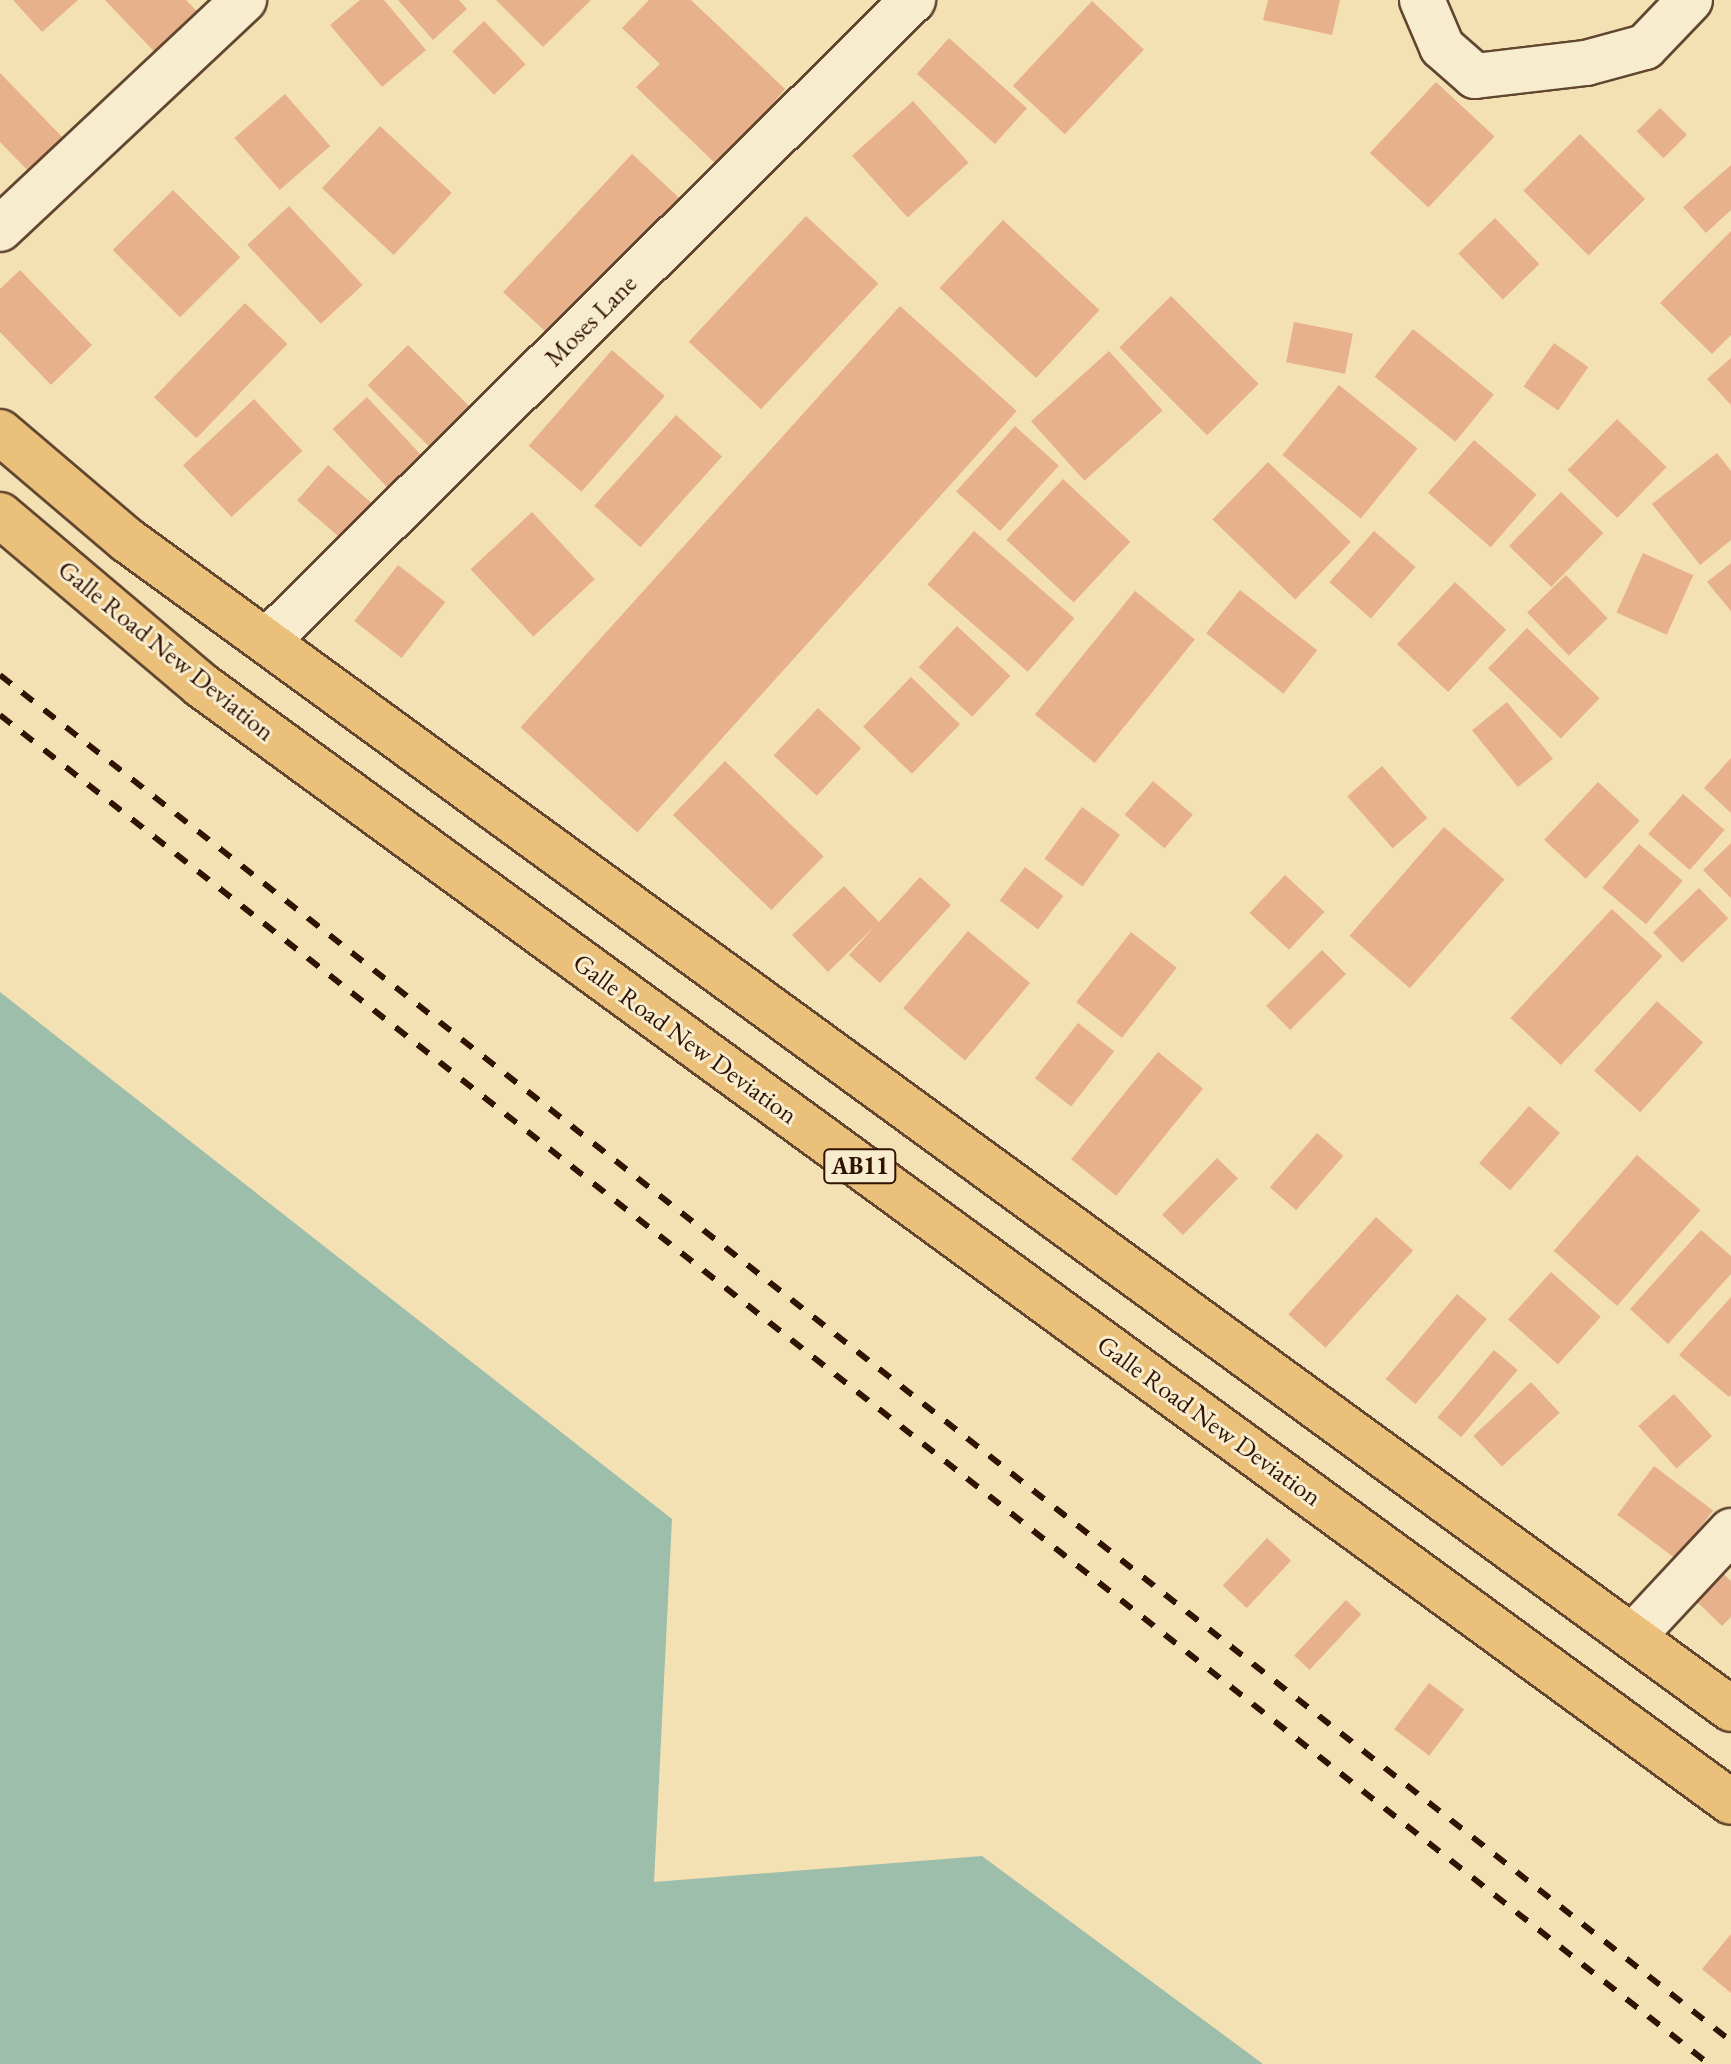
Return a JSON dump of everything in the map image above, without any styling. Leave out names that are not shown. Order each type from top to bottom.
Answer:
[{"type":"main road","name":"AB11","points":[[0,432],[127,540],[1635,1634],[1731,1709]]},
{"type":"main road","name":"Galle Road New Deviation","points":[[0,515],[201,685],[1731,1802]]},
{"type":"street","points":[[0,229],[244,0]]},
{"type":"street","name":"Moses Lane","points":[[268,640],[913,0]]},
{"type":"street","points":[[1422,0],[1442,47],[1475,76],[1586,63],[1645,47],[1690,0]]},
{"type":"street","points":[[1635,1634],[1731,1531]]},
{"type":"shaded area","points":[[0,992],[672,1519],[654,1882],[982,1856],[1263,2064],[0,2064]]},
{"type":"building","points":[[13,0],[78,0],[42,32]]},
{"type":"building","points":[[105,0],[186,0],[207,22],[165,63]]},
{"type":"building","points":[[360,0],[384,0],[426,50],[382,87],[330,25]]},
{"type":"building","points":[[398,0],[459,0],[467,9],[433,40]]},
{"type":"building","points":[[496,0],[591,0],[543,47]]},
{"type":"building","points":[[649,0],[691,0],[785,89],[720,168],[636,87],[660,64],[622,28]]},
{"type":"building","points":[[1268,0],[1340,0],[1332,35],[1263,20]]},
{"type":"building","points":[[1092,1],[1144,49],[1065,134],[1013,86]]},
{"type":"building","points":[[484,21],[526,64],[494,95],[452,52]]},
{"type":"building","points":[[949,38],[1027,108],[995,144],[917,74]]},
{"type":"building","points":[[0,73],[70,145],[35,178],[0,142]]},
{"type":"building","points":[[1436,82],[1495,137],[1428,208],[1370,153]]},
{"type":"building","points":[[285,94],[330,146],[280,190],[234,138]]},
{"type":"building","points":[[913,101],[969,163],[908,218],[852,156]]},
{"type":"building","points":[[1660,108],[1687,135],[1664,158],[1637,131]]},
{"type":"building","points":[[380,126],[452,193],[394,255],[322,188]]},
{"type":"building","points":[[1580,134],[1645,199],[1588,256],[1523,191]]},
{"type":"building","points":[[632,154],[685,203],[556,341],[503,292]]},
{"type":"building","points":[[1731,165],[1731,210],[1706,233],[1683,207]]},
{"type":"building","points":[[173,190],[240,257],[180,317],[113,250]]},
{"type":"building","points":[[289,206],[363,285],[321,324],[247,245]]},
{"type":"building","points":[[806,216],[878,284],[761,409],[689,342]]},
{"type":"building","points":[[1495,218],[1539,264],[1503,299],[1458,253]]},
{"type":"building","points":[[1003,220],[1100,310],[1036,378],[940,288]]},
{"type":"building","points":[[1731,231],[1731,335],[1712,354],[1660,303]]},
{"type":"building","points":[[20,270],[92,345],[51,385],[0,332],[0,289]]},
{"type":"building","points":[[1171,296],[1259,384],[1207,435],[1119,348]]},
{"type":"building","points":[[245,303],[287,344],[196,438],[154,397]]},
{"type":"building","points":[[900,306],[1017,411],[637,832],[521,727]]},
{"type":"building","points":[[1294,322],[1353,333],[1345,374],[1286,362]]},
{"type":"building","points":[[1413,329],[1494,394],[1455,442],[1375,376]]},
{"type":"building","points":[[1554,343],[1588,367],[1558,411],[1524,386]]},
{"type":"building","points":[[408,345],[477,414],[437,455],[368,385]]},
{"type":"building","points":[[612,350],[665,396],[582,492],[529,446]]},
{"type":"building","points":[[1109,351],[1163,410],[1085,481],[1031,421]]},
{"type":"building","points":[[1731,358],[1731,405],[1707,379]]},
{"type":"building","points":[[1339,385],[1417,449],[1361,519],[1282,455]]},
{"type":"building","points":[[367,397],[429,464],[395,496],[333,429]]},
{"type":"building","points":[[254,399],[302,451],[231,517],[183,465]]},
{"type":"building","points":[[676,415],[722,456],[640,547],[594,506]]},
{"type":"building","points":[[1617,419],[1667,467],[1617,518],[1568,470]]},
{"type":"building","points":[[1015,426],[1059,465],[1000,531],[956,491]]},
{"type":"building","points":[[1474,440],[1537,494],[1491,547],[1428,493]]},
{"type":"building","points":[[1717,453],[1731,471],[1731,540],[1700,565],[1652,504]]},
{"type":"building","points":[[1268,462],[1351,542],[1295,599],[1212,520]]},
{"type":"building","points":[[328,465],[382,512],[352,548],[297,500]]},
{"type":"building","points":[[1063,479],[1130,542],[1074,602],[1006,540]]},
{"type":"building","points":[[1561,492],[1603,533],[1551,587],[1509,546]]},
{"type":"building","points":[[532,512],[595,579],[533,637],[471,569]]},
{"type":"building","points":[[974,531],[1074,618],[1028,672],[927,585]]},
{"type":"building","points":[[1374,531],[1416,567],[1371,618],[1329,582]]},
{"type":"building","points":[[1643,553],[1693,575],[1667,635],[1617,612]]},
{"type":"building","points":[[1731,563],[1731,611],[1707,582]]},
{"type":"building","points":[[398,565],[445,602],[402,658],[354,621]]},
{"type":"building","points":[[1566,575],[1608,618],[1569,656],[1527,613]]},
{"type":"building","points":[[1455,582],[1506,630],[1448,692],[1397,644]]},
{"type":"building","points":[[1240,590],[1317,650],[1283,694],[1206,633]]},
{"type":"building","points":[[1135,591],[1195,639],[1095,763],[1035,715]]},
{"type":"building","points":[[957,626],[1010,676],[972,717],[919,667]]},
{"type":"building","points":[[1527,628],[1600,698],[1561,738],[1488,668]]},
{"type":"building","points":[[911,677],[960,724],[912,774],[863,727]]},
{"type":"building","points":[[1507,702],[1553,759],[1518,787],[1472,730]]},
{"type":"building","points":[[818,708],[861,748],[817,796],[774,756]]},
{"type":"building","points":[[1731,758],[1731,813],[1704,788]]},
{"type":"building","points":[[725,761],[824,856],[771,910],[673,815]]},
{"type":"building","points":[[1382,766],[1427,818],[1393,848],[1347,796]]},
{"type":"building","points":[[1153,781],[1193,814],[1165,848],[1125,815]]},
{"type":"building","points":[[1598,782],[1640,821],[1586,879],[1544,840]]},
{"type":"building","points":[[1683,794],[1725,830],[1690,870],[1648,834]]},
{"type":"building","points":[[1082,807],[1120,835],[1082,886],[1044,859]]},
{"type":"building","points":[[1444,827],[1504,879],[1410,988],[1350,936]]},
{"type":"building","points":[[1731,843],[1731,898],[1703,870]]},
{"type":"building","points":[[1639,844],[1683,881],[1646,924],[1602,888]]},
{"type":"building","points":[[1025,867],[1063,896],[1038,929],[1000,901]]},
{"type":"building","points":[[1285,875],[1324,912],[1289,950],[1250,913]]},
{"type":"building","points":[[920,877],[951,905],[880,983],[849,955],[874,927],[828,972],[792,935],[844,886],[879,922]]},
{"type":"building","points":[[1699,888],[1728,918],[1682,963],[1653,932]]},
{"type":"building","points":[[1612,909],[1662,956],[1561,1065],[1510,1018]]},
{"type":"building","points":[[968,931],[1030,983],[965,1060],[903,1008]]},
{"type":"building","points":[[1131,932],[1177,968],[1122,1038],[1076,1002]]},
{"type":"building","points":[[1322,950],[1346,974],[1290,1030],[1266,1006]]},
{"type":"building","points":[[1657,1001],[1703,1042],[1640,1112],[1594,1071]]},
{"type":"building","points":[[1078,1023],[1114,1051],[1071,1106],[1035,1078]]},
{"type":"building","points":[[1158,1052],[1203,1089],[1116,1196],[1071,1159]]},
{"type":"building","points":[[1529,1106],[1560,1133],[1510,1190],[1479,1163]]},
{"type":"building","points":[[1317,1133],[1343,1156],[1296,1210],[1270,1187]]},
{"type":"building","points":[[1637,1155],[1700,1210],[1617,1306],[1554,1251]]},
{"type":"building","points":[[1217,1158],[1238,1178],[1183,1235],[1162,1215]]},
{"type":"building","points":[[1376,1217],[1413,1250],[1326,1348],[1288,1314]]},
{"type":"building","points":[[1701,1230],[1731,1256],[1731,1274],[1668,1344],[1630,1309]]},
{"type":"building","points":[[1551,1272],[1601,1317],[1558,1364],[1508,1320]]},
{"type":"building","points":[[1457,1294],[1487,1319],[1416,1404],[1386,1379]]},
{"type":"building","points":[[1731,1297],[1731,1395],[1729,1397],[1679,1355]]},
{"type":"building","points":[[1494,1350],[1518,1370],[1461,1437],[1437,1417]]},
{"type":"building","points":[[1531,1382],[1560,1413],[1502,1467],[1473,1436]]},
{"type":"building","points":[[1674,1394],[1712,1436],[1676,1468],[1638,1426]]},
{"type":"building","points":[[1654,1466],[1713,1511],[1676,1559],[1617,1515]]},
{"type":"building","points":[[1267,1538],[1291,1561],[1247,1608],[1223,1586]]},
{"type":"building","points":[[1713,1564],[1731,1581],[1731,1617],[1722,1626],[1687,1592]]},
{"type":"building","points":[[1346,1600],[1361,1614],[1310,1670],[1294,1656]]},
{"type":"building","points":[[1429,1683],[1464,1709],[1429,1756],[1394,1729]]},
{"type":"building","points":[[1731,1934],[1731,1993],[1702,1969]]},
{"type":"railway","points":[[0,675],[1731,2041]]},
{"type":"railway","points":[[0,715],[1709,2064]]}]
